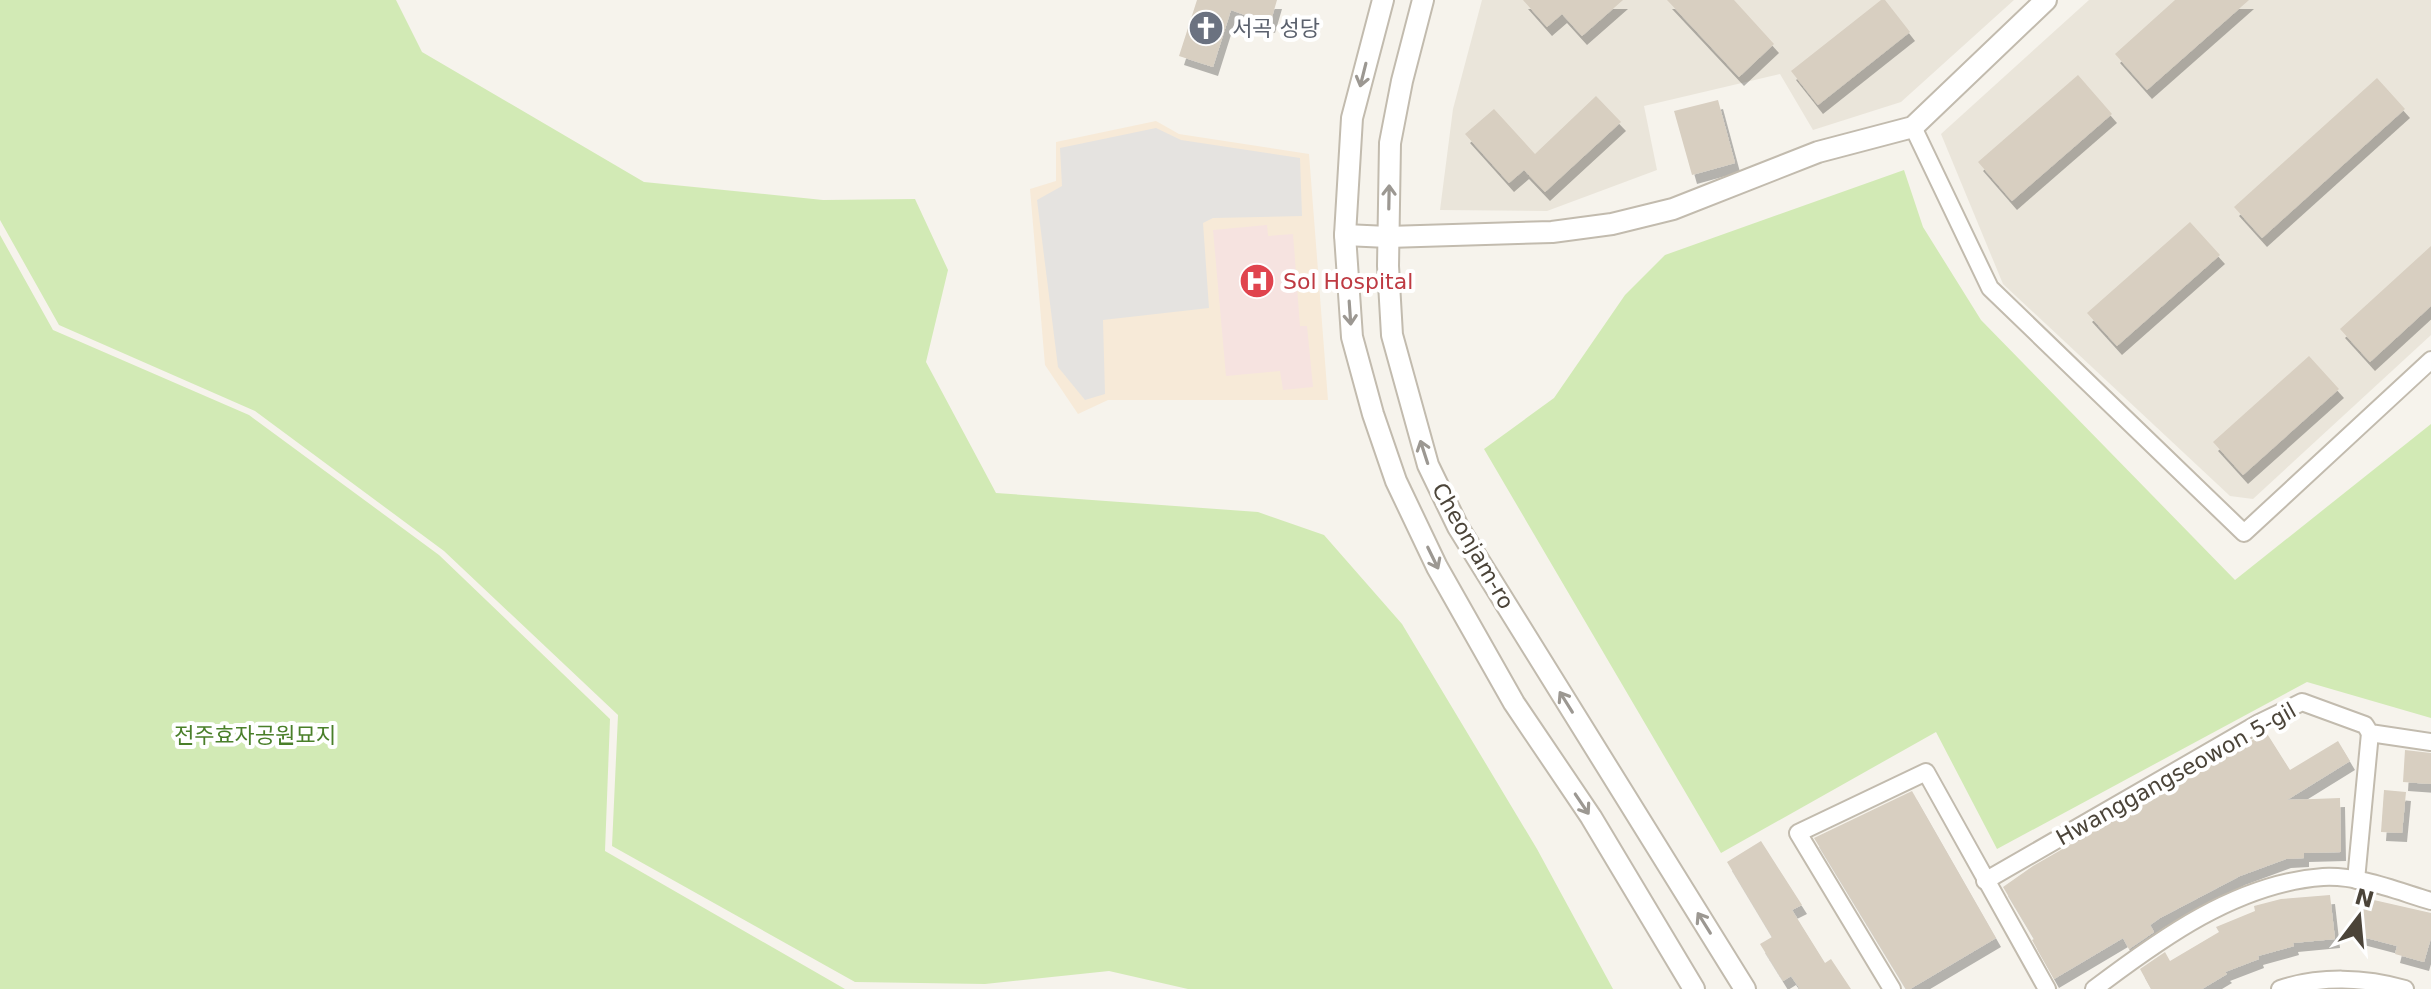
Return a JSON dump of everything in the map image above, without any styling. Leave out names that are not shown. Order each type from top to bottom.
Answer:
[{"type":"street","name":"Cheonjam-ro","points":[[1383,0],[1352,118],[1345,235],[1352,337],[1396,481],[1437,567],[1514,703],[1591,817],[1694,989]]},
{"type":"street","name":"Cheonjam-ro","points":[[1423,0],[1390,143],[1388,237],[1392,335],[1428,465],[1458,527],[1745,989]]},
{"type":"street","points":[[1345,235],[1388,237],[1552,232],[1612,224],[1673,209],[1818,152],[1913,127],[2046,0]]},
{"type":"street","points":[[1913,127],[1990,288],[2244,533],[2431,360]]},
{"type":"street","name":"Hwanggangseowon 5-gil","points":[[1985,881],[2259,723],[2302,702],[2365,725],[2370,733],[2431,742]]},
{"type":"street","points":[[2356,880],[2370,733]]},
{"type":"street","points":[[1892,989],[1798,833],[1926,772],[2047,989]]},
{"type":"street","points":[[2094,989],[2155,943],[2239,899],[2275,886],[2324,877],[2356,880],[2431,901]]},
{"type":"street","points":[[2280,989],[2305,980],[2337,979],[2405,989]]},
{"type":"shaded area","points":[[1482,0],[2014,0],[1901,102],[1813,130],[1780,74],[1644,106],[1657,170],[1547,211],[1440,210],[1453,109]]},
{"type":"shaded area","points":[[2089,0],[2431,0],[2431,335],[2253,499],[2230,496],[2003,284],[1941,134]]},
{"type":"shaded area","points":[[1156,121],[1179,134],[1309,154],[1328,400],[1108,400],[1078,414],[1045,365],[1030,189],[1056,181],[1056,142]]},
{"type":"shaded area","points":[[1156,128],[1181,140],[1300,158],[1302,216],[1213,218],[1203,223],[1209,308],[1103,320],[1105,394],[1085,400],[1058,367],[1037,200],[1062,186],[1060,148]]},
{"type":"shaded area","name":"Sol Hospital","points":[[1267,225],[1268,236],[1293,234],[1300,326],[1307,326],[1313,387],[1283,390],[1280,371],[1226,376],[1213,230]]},
{"type":"green space","points":[[0,0],[396,0],[422,52],[644,182],[823,200],[915,199],[948,270],[926,362],[996,493],[1258,512],[1324,535],[1402,624],[1537,849],[1613,989],[1188,989],[1109,971],[985,984],[855,982],[612,846],[618,715],[444,551],[255,411],[59,325],[0,220]]},
{"type":"green space","points":[[1904,170],[1923,227],[1981,320],[2235,580],[2431,424],[2431,718],[2307,682],[1997,849],[1936,732],[1721,853],[1484,449],[1554,398],[1625,295],[1665,255]]},
{"type":"green space","name":"전주효자공원묘지","points":[[0,235],[53,330],[249,415],[439,555],[610,719],[605,851],[845,989],[0,989]]},
{"type":"building","name":"서곡 성당","points":[[1197,0],[1277,0],[1270,24],[1231,10],[1213,67],[1179,56]]},
{"type":"building","points":[[1523,0],[1623,0],[1582,36],[1562,14],[1547,27]]},
{"type":"building","points":[[1667,0],[1734,0],[1774,44],[1739,77]]},
{"type":"building","points":[[1881,0],[1885,0],[1910,32],[1818,105],[1791,71]]},
{"type":"building","points":[[2175,0],[2249,0],[2147,90],[2115,54]]},
{"type":"building","points":[[2078,75],[2112,114],[2012,201],[1978,162]]},
{"type":"building","points":[[2377,78],[2405,109],[2262,238],[2234,207]]},
{"type":"building","points":[[1596,96],[1621,122],[1545,192],[1524,170],[1509,183],[1465,134],[1494,109],[1535,154]]},
{"type":"building","points":[[1718,100],[1735,163],[1692,175],[1674,111]]},
{"type":"building","points":[[2190,222],[2220,255],[2117,346],[2087,313]]},
{"type":"building","points":[[2431,246],[2431,306],[2370,362],[2340,329]]},
{"type":"building","points":[[2309,356],[2339,389],[2243,475],[2213,442]]},
{"type":"building","points":[[2266,732],[2290,770],[2338,741],[2350,761],[2287,800],[2340,798],[2341,852],[2304,853],[2304,858],[2286,859],[2240,876],[2160,918],[2150,925],[2154,932],[2129,949],[2123,938],[2054,979],[2003,887],[2033,866]]},
{"type":"building","points":[[2405,750],[2431,753],[2431,784],[2403,782]]},
{"type":"building","points":[[2384,790],[2406,792],[2402,833],[2381,832]]},
{"type":"building","points":[[1912,791],[1996,938],[1906,989],[1814,838]]},
{"type":"building","points":[[1761,841],[1802,905],[1792,910],[1825,963],[1831,959],[1851,989],[1800,989],[1791,976],[1783,981],[1760,944],[1772,937],[1727,862]]},
{"type":"building","points":[[2330,895],[2335,939],[2293,943],[2294,946],[2258,956],[2259,959],[2225,972],[2227,974],[2202,989],[2151,989],[2140,969],[2165,952],[2170,961],[2219,932],[2216,927],[2255,911],[2254,906],[2281,899]]},
{"type":"building","points":[[2365,898],[2431,913],[2431,938],[2424,962],[2395,954],[2397,946],[2355,935]]},
{"type":"place","name":"서곡 성당","points":[[1206,28]]},
{"type":"place","name":"Sol Hospital","points":[[1257,281]]}]
